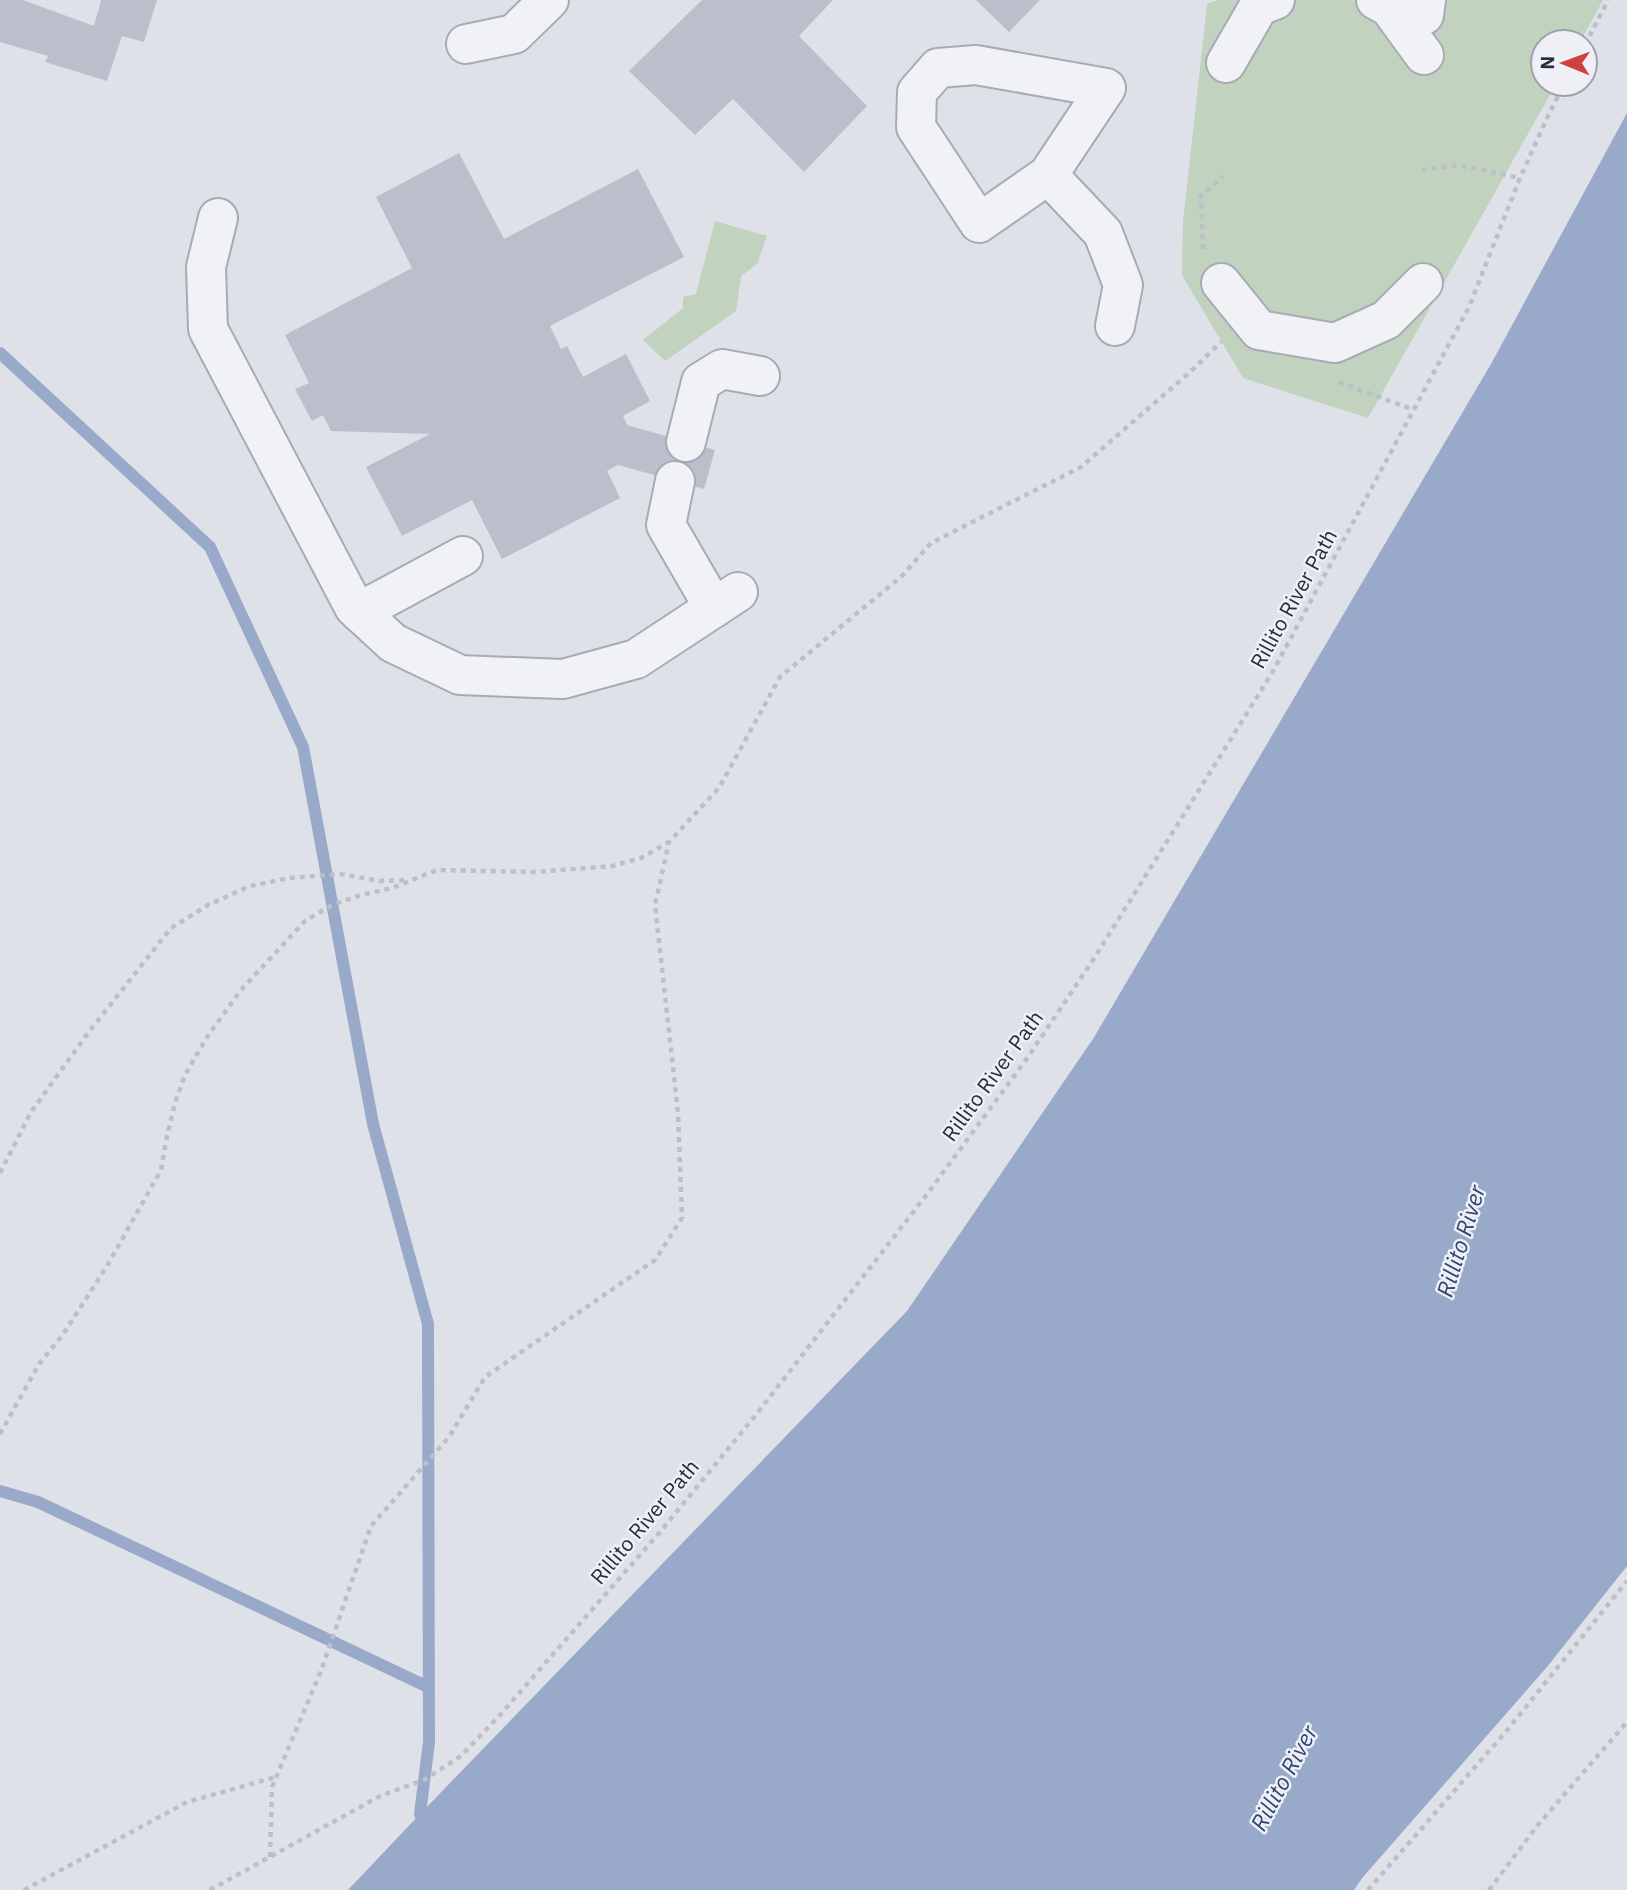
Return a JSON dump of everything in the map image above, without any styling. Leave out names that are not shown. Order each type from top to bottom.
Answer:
[{"type":"lane","points":[[466,44],[514,34],[549,0]]},
{"type":"lane","points":[[1226,63],[1259,6],[1275,0]]},
{"type":"lane","points":[[1376,0],[1389,7],[1424,55]]},
{"type":"lane","points":[[976,65],[1106,88],[1048,176],[979,223],[916,127],[917,92],[938,68],[976,65]]},
{"type":"lane","points":[[1048,176],[1103,233],[1123,285],[1115,326]]},
{"type":"lane","points":[[218,218],[205,267],[208,328],[355,607],[393,643],[460,675],[563,679],[636,659],[726,600],[666,525],[675,481]]},
{"type":"lane","points":[[1221,283],[1259,330],[1335,343],[1386,320],[1423,283]]},
{"type":"lane","points":[[685,442],[701,382],[722,369],[760,376]]},
{"type":"lane","points":[[359,612],[463,556]]},
{"type":"path","points":[[1594,28],[1608,0]]},
{"type":"path","name":"Rillito River Path","points":[[210,1890],[382,1795],[424,1780],[461,1756],[660,1532],[755,1416],[928,1193],[1028,1057],[1093,960],[1272,673],[1469,307],[1520,178],[1557,98]]},
{"type":"path","points":[[1422,170],[1458,165],[1520,178]]},
{"type":"path","points":[[0,1434],[39,1364],[62,1336],[107,1266],[161,1170],[175,1103],[185,1075],[219,1018],[264,963],[305,921],[332,905],[392,888],[437,870],[536,872],[612,866],[641,858],[669,842],[719,788],[780,677],[902,576],[931,543],[1081,467],[1227,337]]},
{"type":"path","points":[[270,1857],[272,1787],[321,1671],[372,1526],[449,1437],[485,1377],[655,1260],[682,1218],[678,1113],[655,905],[669,842]]},
{"type":"path","points":[[0,1173],[31,1112],[88,1033],[171,928],[208,905],[250,886],[289,878],[340,874],[380,881],[410,880]]},
{"type":"path","points":[[1368,1890],[1509,1728],[1627,1581]]},
{"type":"path","points":[[1489,1890],[1537,1826],[1627,1722]]},
{"type":"path","points":[[24,1890],[187,1801],[276,1777]]},
{"type":"green space","points":[[1218,0],[1603,0],[1588,28],[1529,28],[1529,98],[1548,98],[1368,418],[1243,378],[1182,275],[1183,222],[1207,4]]},
{"type":"green space","points":[[715,221],[767,236],[757,264],[741,276],[736,311],[665,361],[643,340],[683,308],[683,297],[696,294]]},
{"type":"water","name":"Rillito River","points":[[1627,113],[1627,1566],[1547,1667],[1354,1890],[348,1890],[907,1311],[1093,1039],[1491,364]]},
{"type":"building","points":[[0,0],[23,0],[94,26],[101,0],[157,0],[144,42],[122,36],[107,81],[45,62],[48,56],[0,42]]},
{"type":"building","points":[[702,0],[833,0],[799,36],[867,106],[804,172],[733,99],[695,135],[629,71]]},
{"type":"building","points":[[976,0],[1040,0],[1009,32]]},
{"type":"building","points":[[459,153],[504,239],[638,169],[684,257],[550,326],[561,349],[567,346],[583,377],[626,354],[650,401],[623,416],[627,425],[715,450],[704,489],[618,465],[607,471],[620,498],[502,559],[472,500],[402,536],[366,467],[430,434],[331,431],[323,415],[312,421],[295,389],[309,383],[285,335],[412,268],[376,197]]},
{"type":"waterway","points":[[0,353],[210,547],[303,747],[373,1124],[428,1324],[429,1742],[420,1814],[427,1828]]},
{"type":"waterway","points":[[0,1491],[38,1502],[428,1687]]}]
